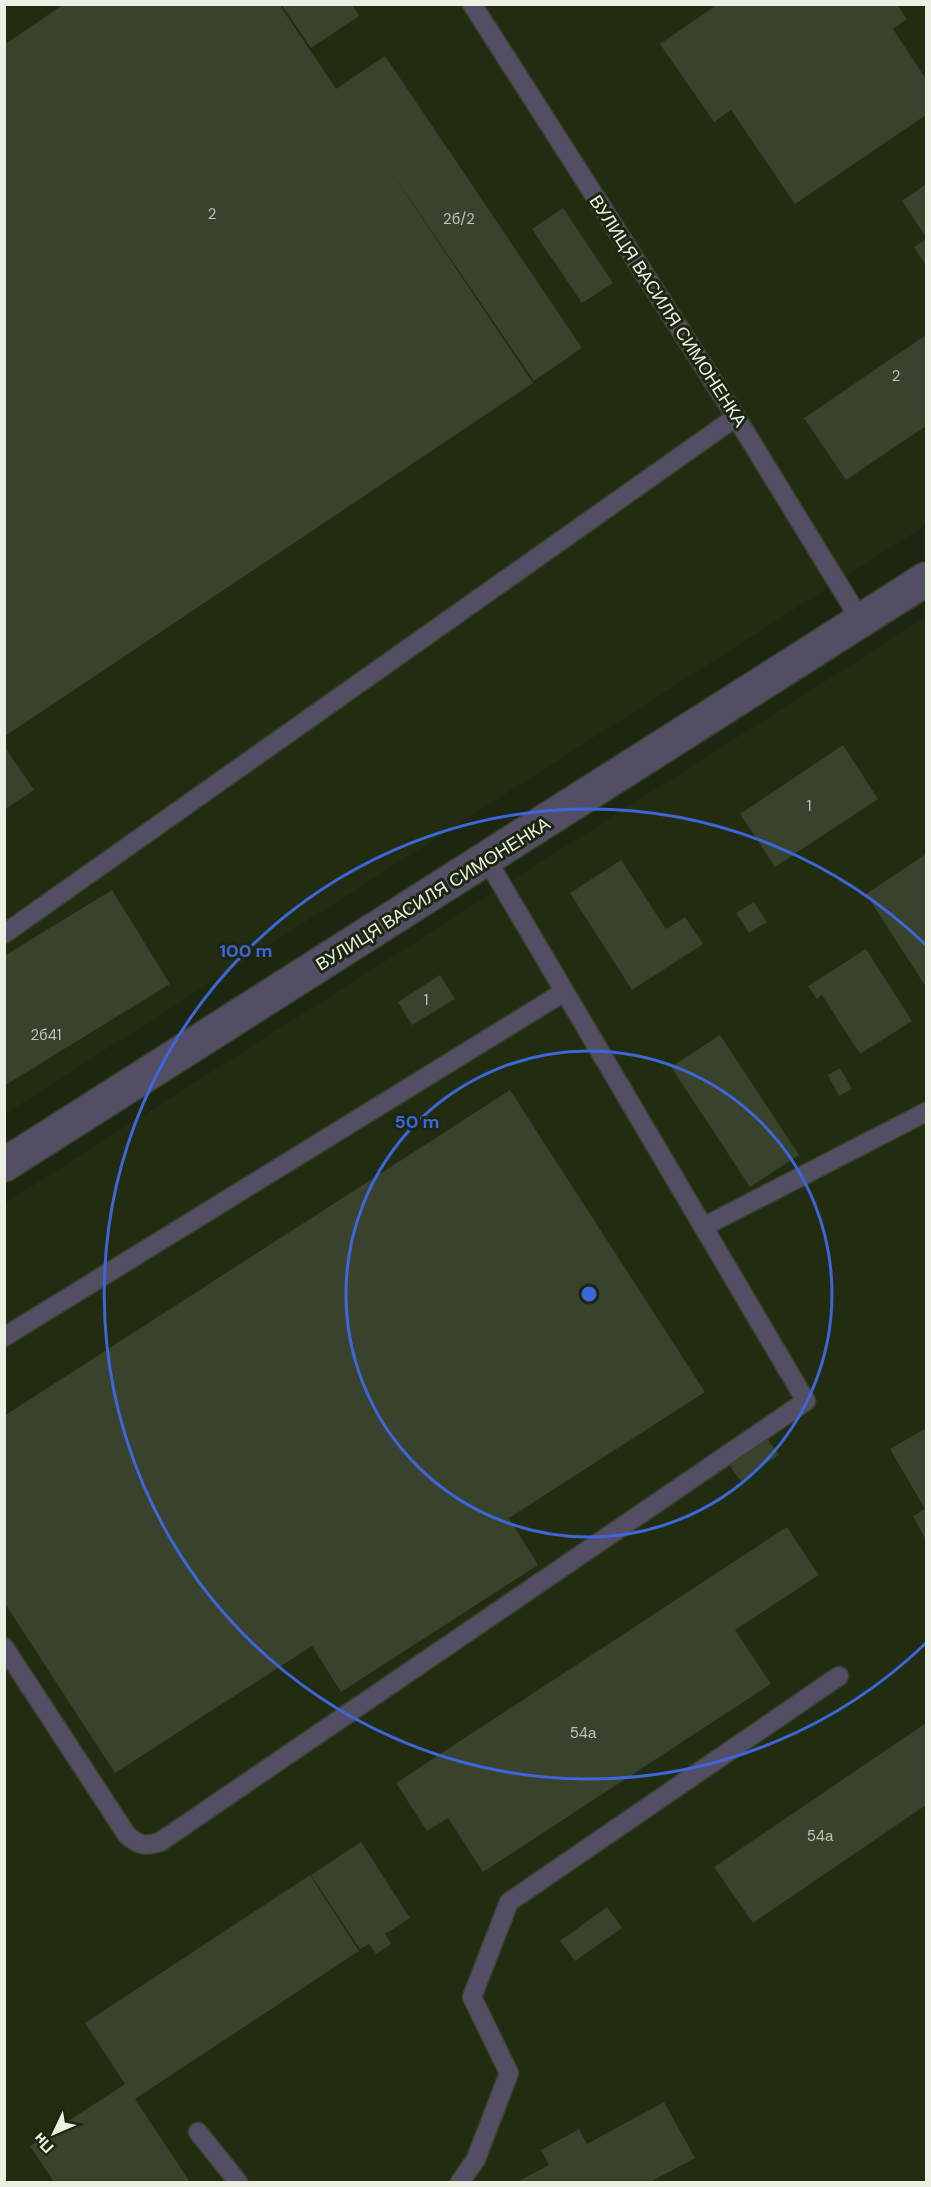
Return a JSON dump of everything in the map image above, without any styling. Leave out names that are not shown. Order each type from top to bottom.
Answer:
[{"type":"street","name":"ВУЛИЦЯ ВАСИЛЯ СИМОНЕНКА","points":[[4,1165],[927,579]]},
{"type":"lane","name":"ВУЛИЦЯ ВАСИЛЯ СИМОНЕНКА","points":[[472,4],[736,417],[861,621]]},
{"type":"lane","points":[[4,934],[736,417]]},
{"type":"lane","points":[[4,1647],[127,1835],[136,1843],[148,1846],[160,1842],[806,1401],[487,860]]},
{"type":"lane","points":[[4,1337],[564,992]]},
{"type":"lane","points":[[703,1227],[927,1112]]},
{"type":"lane","points":[[460,2182],[476,2159],[508,2073],[472,1997],[509,1902],[839,1676]]},
{"type":"lane","points":[[198,2132],[238,2182]]},
{"type":"shaded area","points":[[5,5],[926,5],[926,525],[5,1114]]},
{"type":"shaded area","points":[[926,617],[926,2182],[5,2182],[4,1204]]},
{"type":"building","points":[[64,4],[279,4],[336,89],[385,56],[582,348],[534,381],[383,160],[533,383],[4,737],[4,45]]},
{"type":"building","points":[[281,4],[352,4],[359,16],[311,48]]},
{"type":"building","points":[[718,4],[897,4],[907,19],[893,29],[926,79],[926,115],[795,204],[731,110],[714,122],[660,44]]},
{"type":"building","points":[[926,184],[926,237],[902,201]]},
{"type":"building","points":[[563,208],[613,283],[582,303],[532,229]]},
{"type":"building","points":[[926,239],[926,266],[914,247]]},
{"type":"building","points":[[926,335],[926,426],[846,480],[804,418]]},
{"type":"building","points":[[843,745],[878,799],[775,867],[740,814]]},
{"type":"building","points":[[4,746],[34,790],[4,810]]},
{"type":"building","points":[[926,854],[926,987],[866,894]]},
{"type":"building","points":[[621,860],[666,929],[685,917],[703,944],[632,990],[570,893]]},
{"type":"building","points":[[112,890],[170,984],[4,1086],[4,956]]},
{"type":"building","points":[[754,902],[767,922],[749,933],[736,913]]},
{"type":"building","points":[[866,949],[912,1021],[860,1054],[822,995],[817,999],[808,986]]},
{"type":"building","points":[[440,975],[455,999],[412,1025],[398,1002]]},
{"type":"building","points":[[720,1035],[799,1155],[750,1187],[671,1067]]},
{"type":"building","points":[[840,1068],[852,1089],[839,1096],[828,1075]]},
{"type":"building","points":[[510,1090],[705,1392],[509,1518],[538,1565],[341,1692],[312,1646],[115,1773],[4,1602],[4,1416]]},
{"type":"building","points":[[926,1428],[926,1540],[913,1516],[925,1509],[890,1449]]},
{"type":"building","points":[[767,1438],[779,1455],[741,1481],[729,1465]]},
{"type":"building","points":[[787,1527],[819,1575],[735,1630],[771,1684],[483,1872],[448,1818],[427,1831],[396,1783]]},
{"type":"building","points":[[926,1723],[926,1805],[753,1923],[714,1867]]},
{"type":"building","points":[[361,1842],[410,1918],[385,1934],[391,1944],[376,1954],[369,1944],[360,1949],[311,1875]]},
{"type":"building","points":[[310,1875],[359,1951],[135,2099],[190,2182],[54,2182],[30,2146],[125,2084],[85,2023]]},
{"type":"building","points":[[607,1907],[622,1928],[575,1961],[560,1941]]},
{"type":"building","points":[[664,2102],[695,2158],[650,2182],[517,2182],[549,2165],[541,2150],[579,2129],[587,2144]]}]
